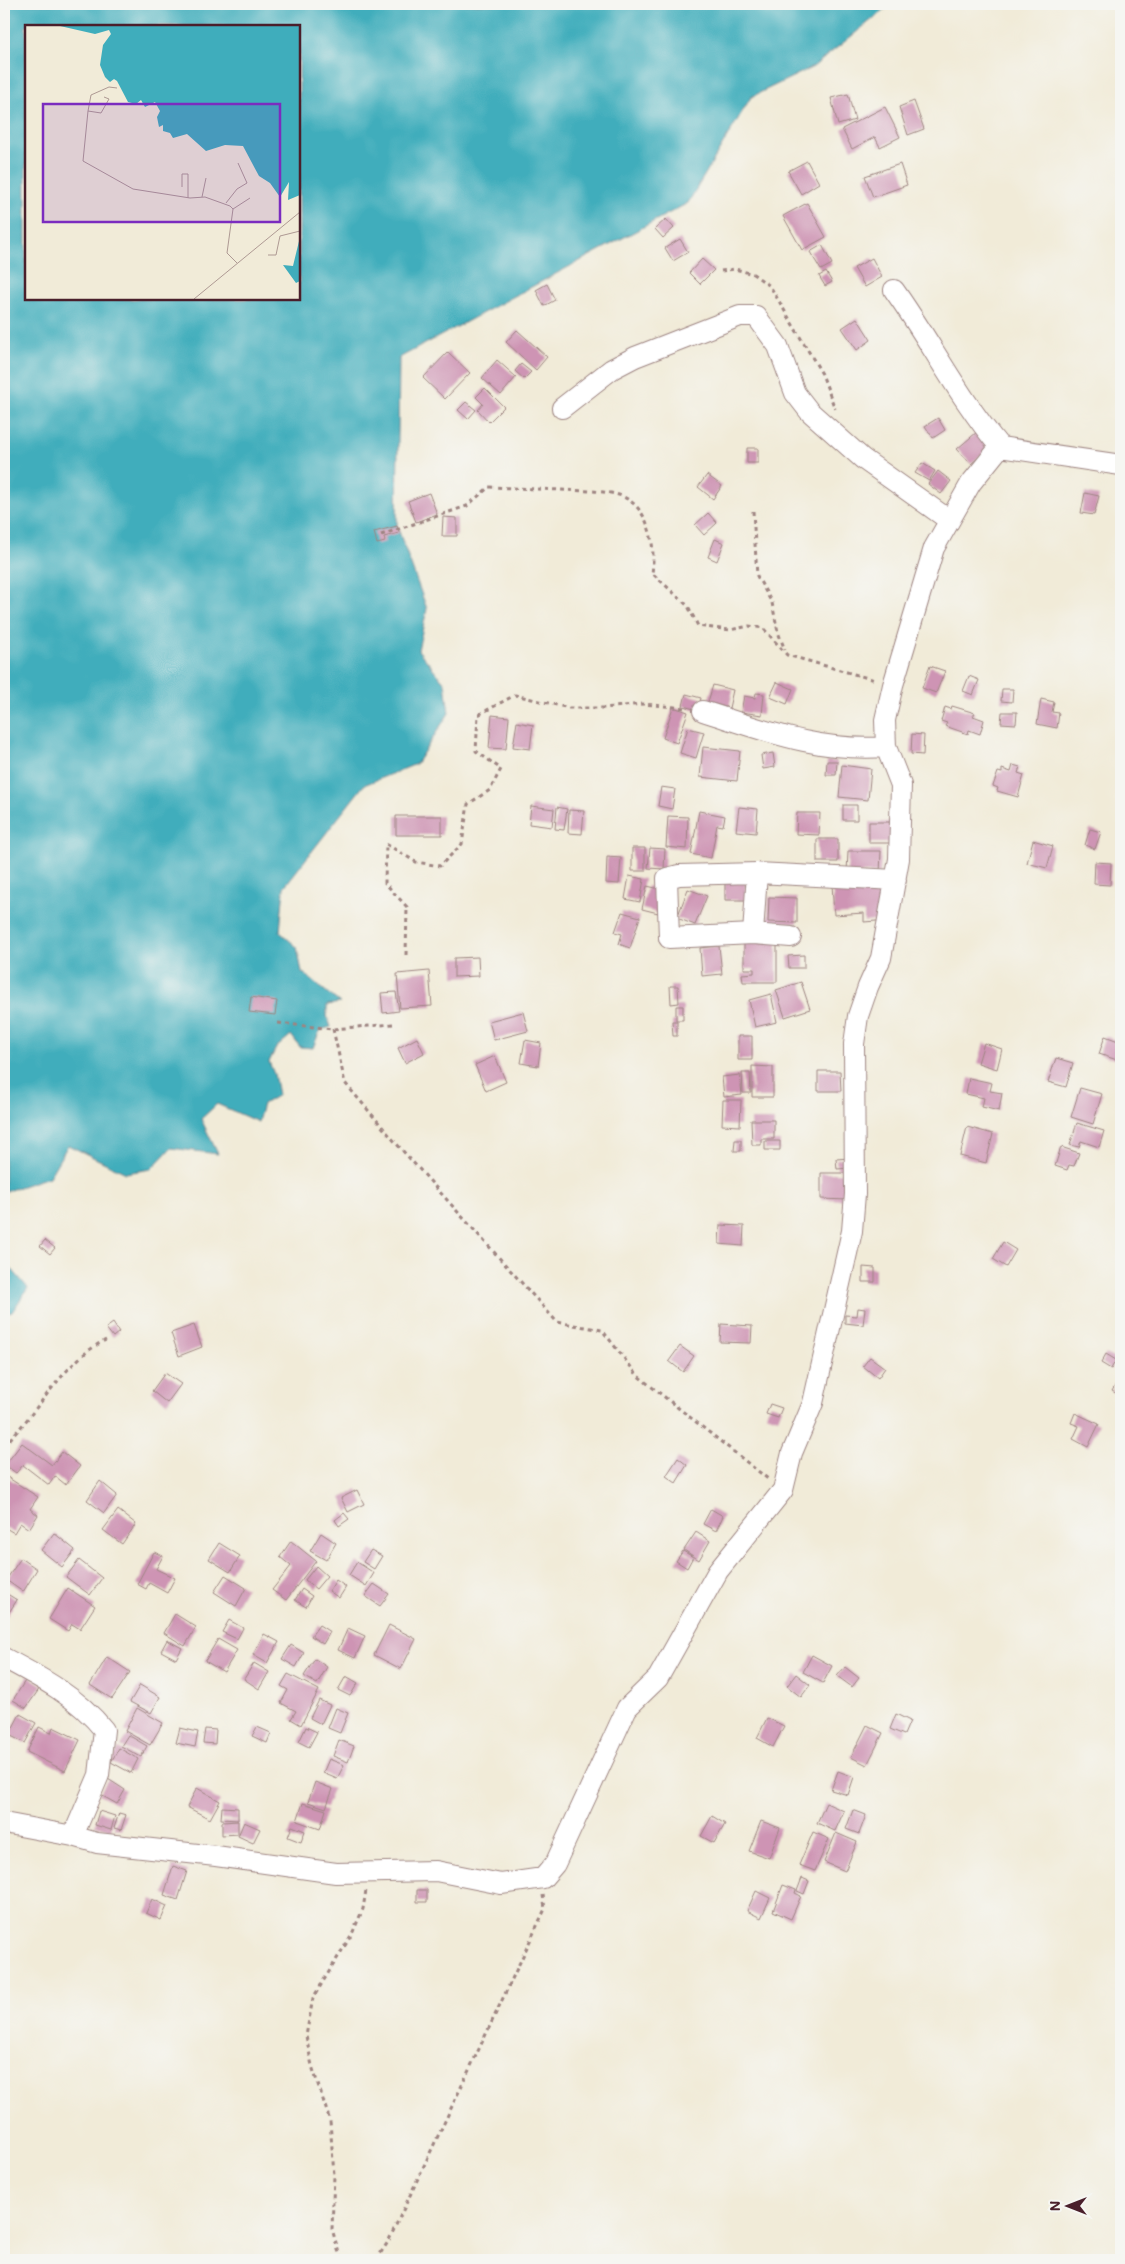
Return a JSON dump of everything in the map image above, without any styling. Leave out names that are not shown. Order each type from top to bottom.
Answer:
[{"type":"street","points":[[894,290],[915,320],[947,376],[978,421],[1000,447],[1121,466]]},
{"type":"street","points":[[562,408],[612,369],[635,357],[740,316],[756,316],[778,346],[795,393],[809,411],[863,459],[949,520]]},
{"type":"street","points":[[4,1823],[73,1836],[96,1843],[216,1856],[336,1873],[436,1871],[501,1884],[543,1878],[555,1864],[627,1708],[658,1678],[718,1571],[783,1490],[792,1453],[812,1403],[852,1232],[855,1194],[854,1044],[868,987],[881,958],[896,880],[901,785],[886,747],[885,720],[893,685],[934,548],[972,482],[1000,447]]},
{"type":"street","points":[[703,711],[817,745],[864,749],[886,747]]},
{"type":"street","points":[[791,937],[753,934],[669,938],[667,878],[757,874],[896,880]]},
{"type":"street","points":[[753,934],[757,874]]},
{"type":"street","points":[[4,1658],[44,1679],[90,1712],[104,1730],[100,1775],[73,1836]]},
{"type":"path","points":[[721,271],[735,269],[753,274],[770,286],[822,374],[839,415]]},
{"type":"path","points":[[380,535],[467,506],[489,487],[599,491],[617,494],[635,504],[646,520],[654,555],[652,573],[688,606],[698,626],[730,630],[749,626],[763,628],[787,655],[893,685]]},
{"type":"path","points":[[754,511],[757,576],[772,603],[778,632],[787,655]]},
{"type":"path","points":[[406,955],[407,908],[385,884],[386,844],[416,862],[440,866],[462,844],[468,804],[490,790],[501,769],[476,751],[478,715],[515,695],[569,708],[604,708],[643,704],[703,711]]},
{"type":"path","points":[[278,1023],[333,1029],[393,1024]]},
{"type":"path","points":[[333,1029],[345,1082],[402,1150],[558,1322],[602,1330],[638,1376],[783,1490]]},
{"type":"path","points":[[4,1445],[92,1346],[106,1340]]},
{"type":"path","points":[[341,2260],[332,2229],[334,2175],[330,2121],[312,2066],[306,2036],[312,1998],[352,1934],[363,1909],[368,1872]]},
{"type":"path","points":[[376,2260],[388,2242],[545,1909],[543,1878]]},
{"type":"water","points":[[4,4],[886,4],[889,6],[813,67],[751,97],[688,203],[399,358],[397,526],[427,609],[418,650],[445,683],[449,713],[416,764],[364,785],[284,887],[280,932],[297,947],[302,972],[340,1003],[327,1005],[327,1016],[331,1027],[320,1030],[313,1048],[300,1047],[291,1035],[276,1048],[269,1062],[274,1074],[278,1095],[263,1104],[258,1122],[217,1104],[201,1119],[218,1154],[171,1148],[151,1169],[126,1173],[68,1145],[49,1177],[4,1192]]},
{"type":"water","points":[[4,1260],[28,1288],[12,1312],[4,1314]]},
{"type":"building","points":[[848,94],[855,120],[838,125],[831,98]]},
{"type":"building","points":[[914,101],[924,129],[908,135],[899,107]]},
{"type":"building","points":[[885,107],[900,137],[880,147],[875,137],[852,149],[842,129]]},
{"type":"building","points":[[807,161],[819,183],[801,194],[788,171]]},
{"type":"building","points":[[900,164],[907,185],[873,197],[865,176]]},
{"type":"building","points":[[807,203],[826,237],[802,250],[783,216]]},
{"type":"building","points":[[666,219],[674,228],[663,238],[655,229]]},
{"type":"building","points":[[680,239],[688,252],[673,261],[665,248]]},
{"type":"building","points":[[822,245],[832,264],[821,270],[810,252]]},
{"type":"building","points":[[872,258],[882,277],[865,287],[854,268]]},
{"type":"building","points":[[702,259],[714,270],[700,284],[689,273]]},
{"type":"building","points":[[826,272],[832,282],[825,286],[819,276]]},
{"type":"building","points":[[547,284],[555,300],[544,306],[536,290]]},
{"type":"building","points":[[857,318],[871,340],[857,350],[842,328]]},
{"type":"building","points":[[517,330],[547,357],[536,370],[506,342]]},
{"type":"building","points":[[448,352],[470,373],[445,399],[423,378]]},
{"type":"building","points":[[497,360],[516,377],[501,395],[482,378]]},
{"type":"building","points":[[521,364],[531,372],[524,379],[515,371]]},
{"type":"building","points":[[485,388],[504,407],[489,422],[478,410],[483,404],[476,397]]},
{"type":"building","points":[[466,402],[476,410],[468,419],[458,410]]},
{"type":"building","points":[[938,418],[945,430],[933,438],[925,426]]},
{"type":"building","points":[[977,432],[990,447],[971,464],[957,449]]},
{"type":"building","points":[[747,448],[758,448],[758,463],[747,463]]},
{"type":"building","points":[[922,463],[935,471],[929,481],[915,473]]},
{"type":"building","points":[[938,471],[951,481],[941,494],[928,484]]},
{"type":"building","points":[[707,475],[722,486],[713,499],[698,487]]},
{"type":"building","points":[[429,493],[437,514],[416,522],[408,501]]},
{"type":"building","points":[[1085,493],[1099,496],[1094,515],[1081,513]]},
{"type":"building","points":[[708,513],[717,523],[704,535],[695,525]]},
{"type":"building","points":[[443,517],[457,518],[457,536],[442,536]]},
{"type":"building","points":[[397,526],[399,533],[384,537],[385,542],[377,544],[374,532]]},
{"type":"building","points":[[715,539],[724,543],[717,561],[708,557]]},
{"type":"building","points":[[930,666],[945,671],[936,693],[922,688]]},
{"type":"building","points":[[969,676],[979,680],[973,695],[963,691]]},
{"type":"building","points":[[777,682],[793,689],[787,704],[770,697]]},
{"type":"building","points":[[713,685],[733,690],[729,708],[708,702]]},
{"type":"building","points":[[1002,689],[1013,689],[1012,702],[1001,701]]},
{"type":"building","points":[[756,693],[764,694],[762,715],[741,712],[744,696],[755,698]]},
{"type":"building","points":[[686,694],[701,698],[698,710],[683,706]]},
{"type":"building","points":[[1041,699],[1054,702],[1052,712],[1059,713],[1057,728],[1037,724]]},
{"type":"building","points":[[952,706],[975,713],[973,716],[984,720],[980,734],[969,730],[968,734],[945,726],[947,723],[941,721],[945,707],[951,709]]},
{"type":"building","points":[[673,707],[688,712],[677,743],[663,738]]},
{"type":"building","points":[[1002,712],[1017,712],[1016,724],[1001,723]]},
{"type":"building","points":[[492,715],[509,717],[506,749],[489,748]]},
{"type":"building","points":[[517,722],[533,725],[530,749],[513,747]]},
{"type":"building","points":[[688,728],[704,732],[696,758],[680,753]]},
{"type":"building","points":[[912,734],[924,735],[923,755],[911,754]]},
{"type":"building","points":[[703,747],[740,751],[737,781],[700,777]]},
{"type":"building","points":[[773,753],[775,767],[763,769],[761,755]]},
{"type":"building","points":[[827,761],[837,761],[836,775],[826,775]]},
{"type":"building","points":[[842,765],[871,769],[868,800],[839,797]]},
{"type":"building","points":[[1013,765],[1020,767],[1018,773],[1024,775],[1018,797],[997,791],[998,788],[993,786],[998,772],[1002,773],[1002,769],[1011,772]]},
{"type":"building","points":[[661,787],[675,789],[672,809],[658,806]]},
{"type":"building","points":[[843,805],[857,805],[857,820],[843,820]]},
{"type":"building","points":[[531,806],[554,809],[552,827],[529,824]]},
{"type":"building","points":[[557,807],[567,809],[564,830],[555,829]]},
{"type":"building","points":[[739,807],[758,809],[756,833],[736,831]]},
{"type":"building","points":[[569,810],[584,811],[582,834],[568,833]]},
{"type":"building","points":[[699,811],[725,816],[723,826],[717,825],[711,858],[691,854]]},
{"type":"building","points":[[797,813],[820,813],[819,835],[796,834]]},
{"type":"building","points":[[396,816],[442,816],[442,835],[396,835]]},
{"type":"building","points":[[668,816],[688,817],[687,849],[666,847]]},
{"type":"building","points":[[869,822],[891,822],[891,843],[869,843]]},
{"type":"building","points":[[1090,829],[1101,832],[1095,849],[1085,845]]},
{"type":"building","points":[[817,839],[838,839],[838,862],[817,862]]},
{"type":"building","points":[[1033,840],[1053,846],[1047,868],[1027,863]]},
{"type":"building","points":[[632,848],[645,848],[645,871],[632,871]]},
{"type":"building","points":[[650,848],[665,849],[664,869],[648,868]]},
{"type":"building","points":[[848,851],[881,851],[880,873],[847,873]]},
{"type":"building","points":[[607,857],[621,858],[619,884],[606,883]]},
{"type":"building","points":[[1095,862],[1111,863],[1110,885],[1094,884]]},
{"type":"building","points":[[629,876],[644,879],[640,902],[625,899]]},
{"type":"building","points":[[745,877],[746,900],[725,900],[725,878]]},
{"type":"building","points":[[885,881],[888,920],[864,922],[864,913],[834,915],[832,884]]},
{"type":"building","points":[[647,886],[664,890],[658,913],[642,909]]},
{"type":"building","points":[[688,889],[707,896],[695,925],[677,918]]},
{"type":"building","points":[[769,897],[797,898],[797,923],[768,922]]},
{"type":"building","points":[[622,912],[640,917],[630,948],[619,944],[622,934],[615,932]]},
{"type":"building","points":[[777,939],[777,982],[743,982],[742,974],[754,973],[754,969],[744,969],[744,940]]},
{"type":"building","points":[[719,946],[722,974],[702,976],[700,948]]},
{"type":"building","points":[[804,955],[804,968],[789,968],[788,956]]},
{"type":"building","points":[[478,957],[479,976],[454,977],[454,958]]},
{"type":"building","points":[[429,971],[432,1006],[400,1008],[397,974]]},
{"type":"building","points":[[801,982],[810,1009],[785,1017],[776,990]]},
{"type":"building","points":[[670,986],[678,986],[679,1003],[671,1004]]},
{"type":"building","points":[[396,992],[399,1011],[383,1013],[381,993]]},
{"type":"building","points":[[771,994],[777,1022],[755,1027],[749,1000]]},
{"type":"building","points":[[251,997],[277,1001],[275,1015],[249,1012]]},
{"type":"building","points":[[676,1006],[683,1006],[683,1020],[676,1020]]},
{"type":"building","points":[[523,1012],[528,1031],[494,1040],[489,1021]]},
{"type":"building","points":[[672,1021],[677,1021],[677,1036],[673,1036]]},
{"type":"building","points":[[738,1036],[752,1036],[752,1060],[738,1060]]},
{"type":"building","points":[[1105,1036],[1121,1042],[1117,1060],[1099,1054]]},
{"type":"building","points":[[417,1038],[424,1053],[405,1063],[398,1048]]},
{"type":"building","points":[[525,1040],[541,1043],[538,1066],[521,1063]]},
{"type":"building","points":[[984,1043],[1002,1049],[997,1069],[978,1063]]},
{"type":"building","points":[[495,1056],[506,1082],[486,1091],[475,1065]]},
{"type":"building","points":[[1056,1058],[1073,1063],[1066,1087],[1048,1082]]},
{"type":"building","points":[[752,1066],[773,1067],[773,1097],[752,1097]]},
{"type":"building","points":[[818,1071],[840,1071],[841,1091],[818,1091]]},
{"type":"building","points":[[742,1073],[750,1073],[751,1093],[743,1093]]},
{"type":"building","points":[[740,1075],[742,1095],[724,1097],[722,1077]]},
{"type":"building","points":[[969,1078],[992,1083],[990,1091],[1002,1093],[999,1111],[982,1107],[984,1098],[966,1094]]},
{"type":"building","points":[[1080,1088],[1102,1094],[1093,1124],[1071,1117]]},
{"type":"building","points":[[723,1100],[741,1100],[740,1126],[722,1125]]},
{"type":"building","points":[[751,1120],[774,1120],[774,1139],[761,1139],[761,1145],[752,1145]]},
{"type":"building","points":[[1077,1123],[1104,1131],[1099,1147],[1081,1141],[1079,1147],[1070,1145]]},
{"type":"building","points":[[967,1127],[993,1134],[986,1163],[960,1156]]},
{"type":"building","points":[[735,1140],[741,1140],[741,1151],[734,1151]]},
{"type":"building","points":[[765,1141],[780,1141],[780,1150],[765,1150]]},
{"type":"building","points":[[1061,1147],[1079,1153],[1074,1166],[1069,1165],[1067,1170],[1055,1166]]},
{"type":"building","points":[[850,1158],[850,1168],[837,1169],[836,1159]]},
{"type":"building","points":[[821,1173],[848,1173],[848,1200],[821,1199]]},
{"type":"building","points":[[720,1225],[744,1226],[743,1246],[719,1244]]},
{"type":"building","points":[[45,1240],[55,1248],[50,1254],[40,1246]]},
{"type":"building","points":[[1003,1242],[1016,1250],[1006,1267],[993,1259]]},
{"type":"building","points":[[863,1267],[875,1268],[875,1282],[863,1282]]},
{"type":"building","points":[[858,1308],[865,1309],[863,1325],[845,1323],[845,1315],[857,1316]]},
{"type":"building","points":[[113,1323],[119,1332],[113,1337],[106,1328]]},
{"type":"building","points":[[721,1324],[752,1326],[751,1343],[720,1342]]},
{"type":"building","points":[[194,1325],[202,1347],[179,1356],[171,1333]]},
{"type":"building","points":[[680,1346],[694,1356],[683,1372],[669,1361]]},
{"type":"building","points":[[1106,1354],[1116,1360],[1111,1369],[1101,1363]]},
{"type":"building","points":[[870,1357],[885,1368],[878,1378],[863,1366]]},
{"type":"building","points":[[165,1373],[181,1384],[167,1403],[152,1391]]},
{"type":"building","points":[[1121,1376],[1121,1396],[1112,1391]]},
{"type":"building","points":[[770,1404],[782,1408],[778,1418],[766,1414]]},
{"type":"building","points":[[1075,1413],[1099,1424],[1088,1447],[1073,1439],[1079,1426],[1071,1423]]},
{"type":"building","points":[[22,1443],[52,1465],[62,1452],[80,1466],[66,1485],[55,1476],[49,1485],[23,1465],[16,1473],[5,1465]]},
{"type":"building","points":[[678,1458],[687,1465],[676,1483],[666,1476]]},
{"type":"building","points":[[4,1475],[38,1497],[30,1509],[38,1515],[29,1529],[20,1523],[14,1533],[4,1527]]},
{"type":"building","points":[[100,1481],[117,1495],[104,1513],[87,1500]]},
{"type":"building","points":[[357,1490],[364,1504],[348,1512],[341,1498]]},
{"type":"building","points":[[711,1509],[723,1516],[716,1531],[703,1524]]},
{"type":"building","points":[[118,1510],[136,1524],[122,1544],[103,1530]]},
{"type":"building","points":[[344,1513],[349,1519],[339,1526],[335,1520]]},
{"type":"building","points":[[696,1532],[710,1541],[699,1560],[684,1550]]},
{"type":"building","points":[[54,1533],[75,1550],[62,1567],[41,1550]]},
{"type":"building","points":[[321,1533],[336,1543],[326,1560],[310,1551]]},
{"type":"building","points":[[291,1541],[316,1561],[286,1600],[272,1590],[291,1566],[280,1557]]},
{"type":"building","points":[[219,1543],[240,1556],[230,1572],[209,1559]]},
{"type":"building","points":[[371,1550],[382,1556],[374,1569],[363,1562]]},
{"type":"building","points":[[683,1551],[693,1557],[687,1568],[676,1561]]},
{"type":"building","points":[[154,1552],[163,1556],[156,1569],[175,1578],[167,1593],[149,1583],[146,1589],[137,1584]]},
{"type":"building","points":[[21,1558],[37,1569],[23,1592],[6,1580]]},
{"type":"building","points":[[79,1560],[102,1578],[90,1595],[66,1577]]},
{"type":"building","points":[[357,1562],[374,1573],[366,1586],[349,1575]]},
{"type":"building","points":[[316,1566],[327,1576],[316,1589],[305,1580]]},
{"type":"building","points":[[225,1575],[246,1588],[236,1606],[214,1592]]},
{"type":"building","points":[[336,1580],[346,1587],[339,1598],[329,1591]]},
{"type":"building","points":[[374,1584],[389,1594],[380,1606],[365,1596]]},
{"type":"building","points":[[68,1588],[95,1606],[80,1629],[72,1624],[68,1631],[49,1619]]},
{"type":"building","points":[[302,1589],[312,1596],[306,1607],[295,1600]]},
{"type":"building","points":[[4,1592],[17,1600],[4,1620]]},
{"type":"building","points":[[175,1614],[196,1627],[185,1646],[164,1633]]},
{"type":"building","points":[[229,1620],[243,1628],[237,1639],[222,1632]]},
{"type":"building","points":[[319,1625],[330,1632],[323,1644],[311,1636]]},
{"type":"building","points":[[389,1625],[416,1639],[401,1669],[374,1655]]},
{"type":"building","points":[[348,1628],[365,1636],[355,1658],[338,1650]]},
{"type":"building","points":[[264,1634],[279,1642],[267,1663],[253,1655]]},
{"type":"building","points":[[218,1639],[237,1650],[224,1672],[205,1661]]},
{"type":"building","points":[[167,1640],[182,1648],[176,1659],[161,1651]]},
{"type":"building","points":[[291,1645],[304,1653],[296,1667],[282,1659]]},
{"type":"building","points":[[812,1655],[832,1666],[823,1683],[803,1672]]},
{"type":"building","points":[[107,1657],[130,1672],[112,1699],[90,1685]]},
{"type":"building","points":[[315,1659],[327,1667],[317,1684],[304,1676]]},
{"type":"building","points":[[254,1663],[269,1672],[259,1689],[244,1679]]},
{"type":"building","points":[[845,1667],[859,1678],[852,1687],[837,1676]]},
{"type":"building","points":[[288,1674],[319,1690],[301,1725],[291,1719],[296,1711],[281,1703],[288,1690],[281,1686]]},
{"type":"building","points":[[796,1674],[810,1685],[801,1697],[787,1686]]},
{"type":"building","points":[[28,1676],[42,1685],[26,1708],[13,1700]]},
{"type":"building","points":[[346,1676],[358,1683],[350,1696],[338,1690]]},
{"type":"building","points":[[140,1685],[160,1697],[151,1713],[130,1702]]},
{"type":"building","points":[[319,1700],[330,1705],[321,1724],[310,1718]]},
{"type":"building","points":[[137,1708],[163,1723],[150,1745],[125,1731]]},
{"type":"building","points":[[336,1708],[348,1713],[340,1733],[328,1728]]},
{"type":"building","points":[[20,1714],[36,1723],[25,1743],[9,1735]]},
{"type":"building","points":[[896,1714],[910,1721],[904,1735],[890,1729]]},
{"type":"building","points":[[767,1718],[784,1726],[773,1747],[757,1738]]},
{"type":"building","points":[[867,1725],[883,1733],[867,1765],[851,1757]]},
{"type":"building","points":[[39,1727],[51,1733],[53,1727],[80,1740],[65,1771],[27,1752]]},
{"type":"building","points":[[257,1727],[271,1733],[267,1743],[252,1736]]},
{"type":"building","points":[[306,1727],[317,1732],[309,1747],[299,1742]]},
{"type":"building","points":[[180,1728],[198,1732],[195,1747],[176,1743]]},
{"type":"building","points":[[205,1729],[216,1730],[215,1744],[203,1743]]},
{"type":"building","points":[[128,1735],[147,1746],[141,1757],[121,1746]]},
{"type":"building","points":[[339,1740],[354,1746],[348,1762],[333,1756]]},
{"type":"building","points":[[119,1748],[138,1759],[131,1773],[111,1762]]},
{"type":"building","points":[[329,1759],[344,1765],[337,1779],[323,1773]]},
{"type":"building","points":[[838,1771],[854,1777],[848,1795],[831,1790]]},
{"type":"building","points":[[108,1779],[125,1790],[117,1804],[99,1794]]},
{"type":"building","points":[[315,1782],[333,1789],[326,1808],[308,1802]]},
{"type":"building","points":[[197,1788],[220,1801],[210,1819],[187,1807]]},
{"type":"building","points":[[303,1803],[326,1810],[320,1829],[297,1821]]},
{"type":"building","points":[[826,1803],[844,1811],[835,1831],[817,1823]]},
{"type":"building","points":[[222,1807],[238,1808],[238,1820],[221,1819]]},
{"type":"building","points":[[853,1810],[866,1815],[859,1834],[846,1829]]},
{"type":"building","points":[[99,1811],[115,1816],[111,1830],[95,1825]]},
{"type":"building","points":[[119,1813],[126,1815],[121,1830],[114,1828]]},
{"type":"building","points":[[712,1816],[725,1824],[714,1843],[701,1836]]},
{"type":"building","points":[[238,1821],[238,1834],[222,1835],[222,1822]]},
{"type":"building","points":[[761,1821],[780,1828],[769,1858],[749,1851]]},
{"type":"building","points":[[244,1822],[260,1829],[253,1843],[238,1836]]},
{"type":"building","points":[[292,1826],[305,1831],[301,1842],[288,1837]]},
{"type":"building","points":[[813,1832],[829,1839],[815,1871],[799,1865]]},
{"type":"building","points":[[836,1833],[857,1842],[845,1871],[824,1862]]},
{"type":"building","points":[[173,1866],[187,1871],[178,1900],[164,1895]]},
{"type":"building","points":[[802,1878],[809,1881],[804,1894],[797,1891]]},
{"type":"building","points":[[783,1885],[796,1890],[795,1893],[801,1896],[791,1919],[773,1911]]},
{"type":"building","points":[[417,1890],[427,1890],[427,1902],[417,1902]]},
{"type":"building","points":[[756,1891],[770,1898],[761,1918],[747,1911]]},
{"type":"building","points":[[152,1899],[167,1906],[161,1920],[146,1913]]}]
